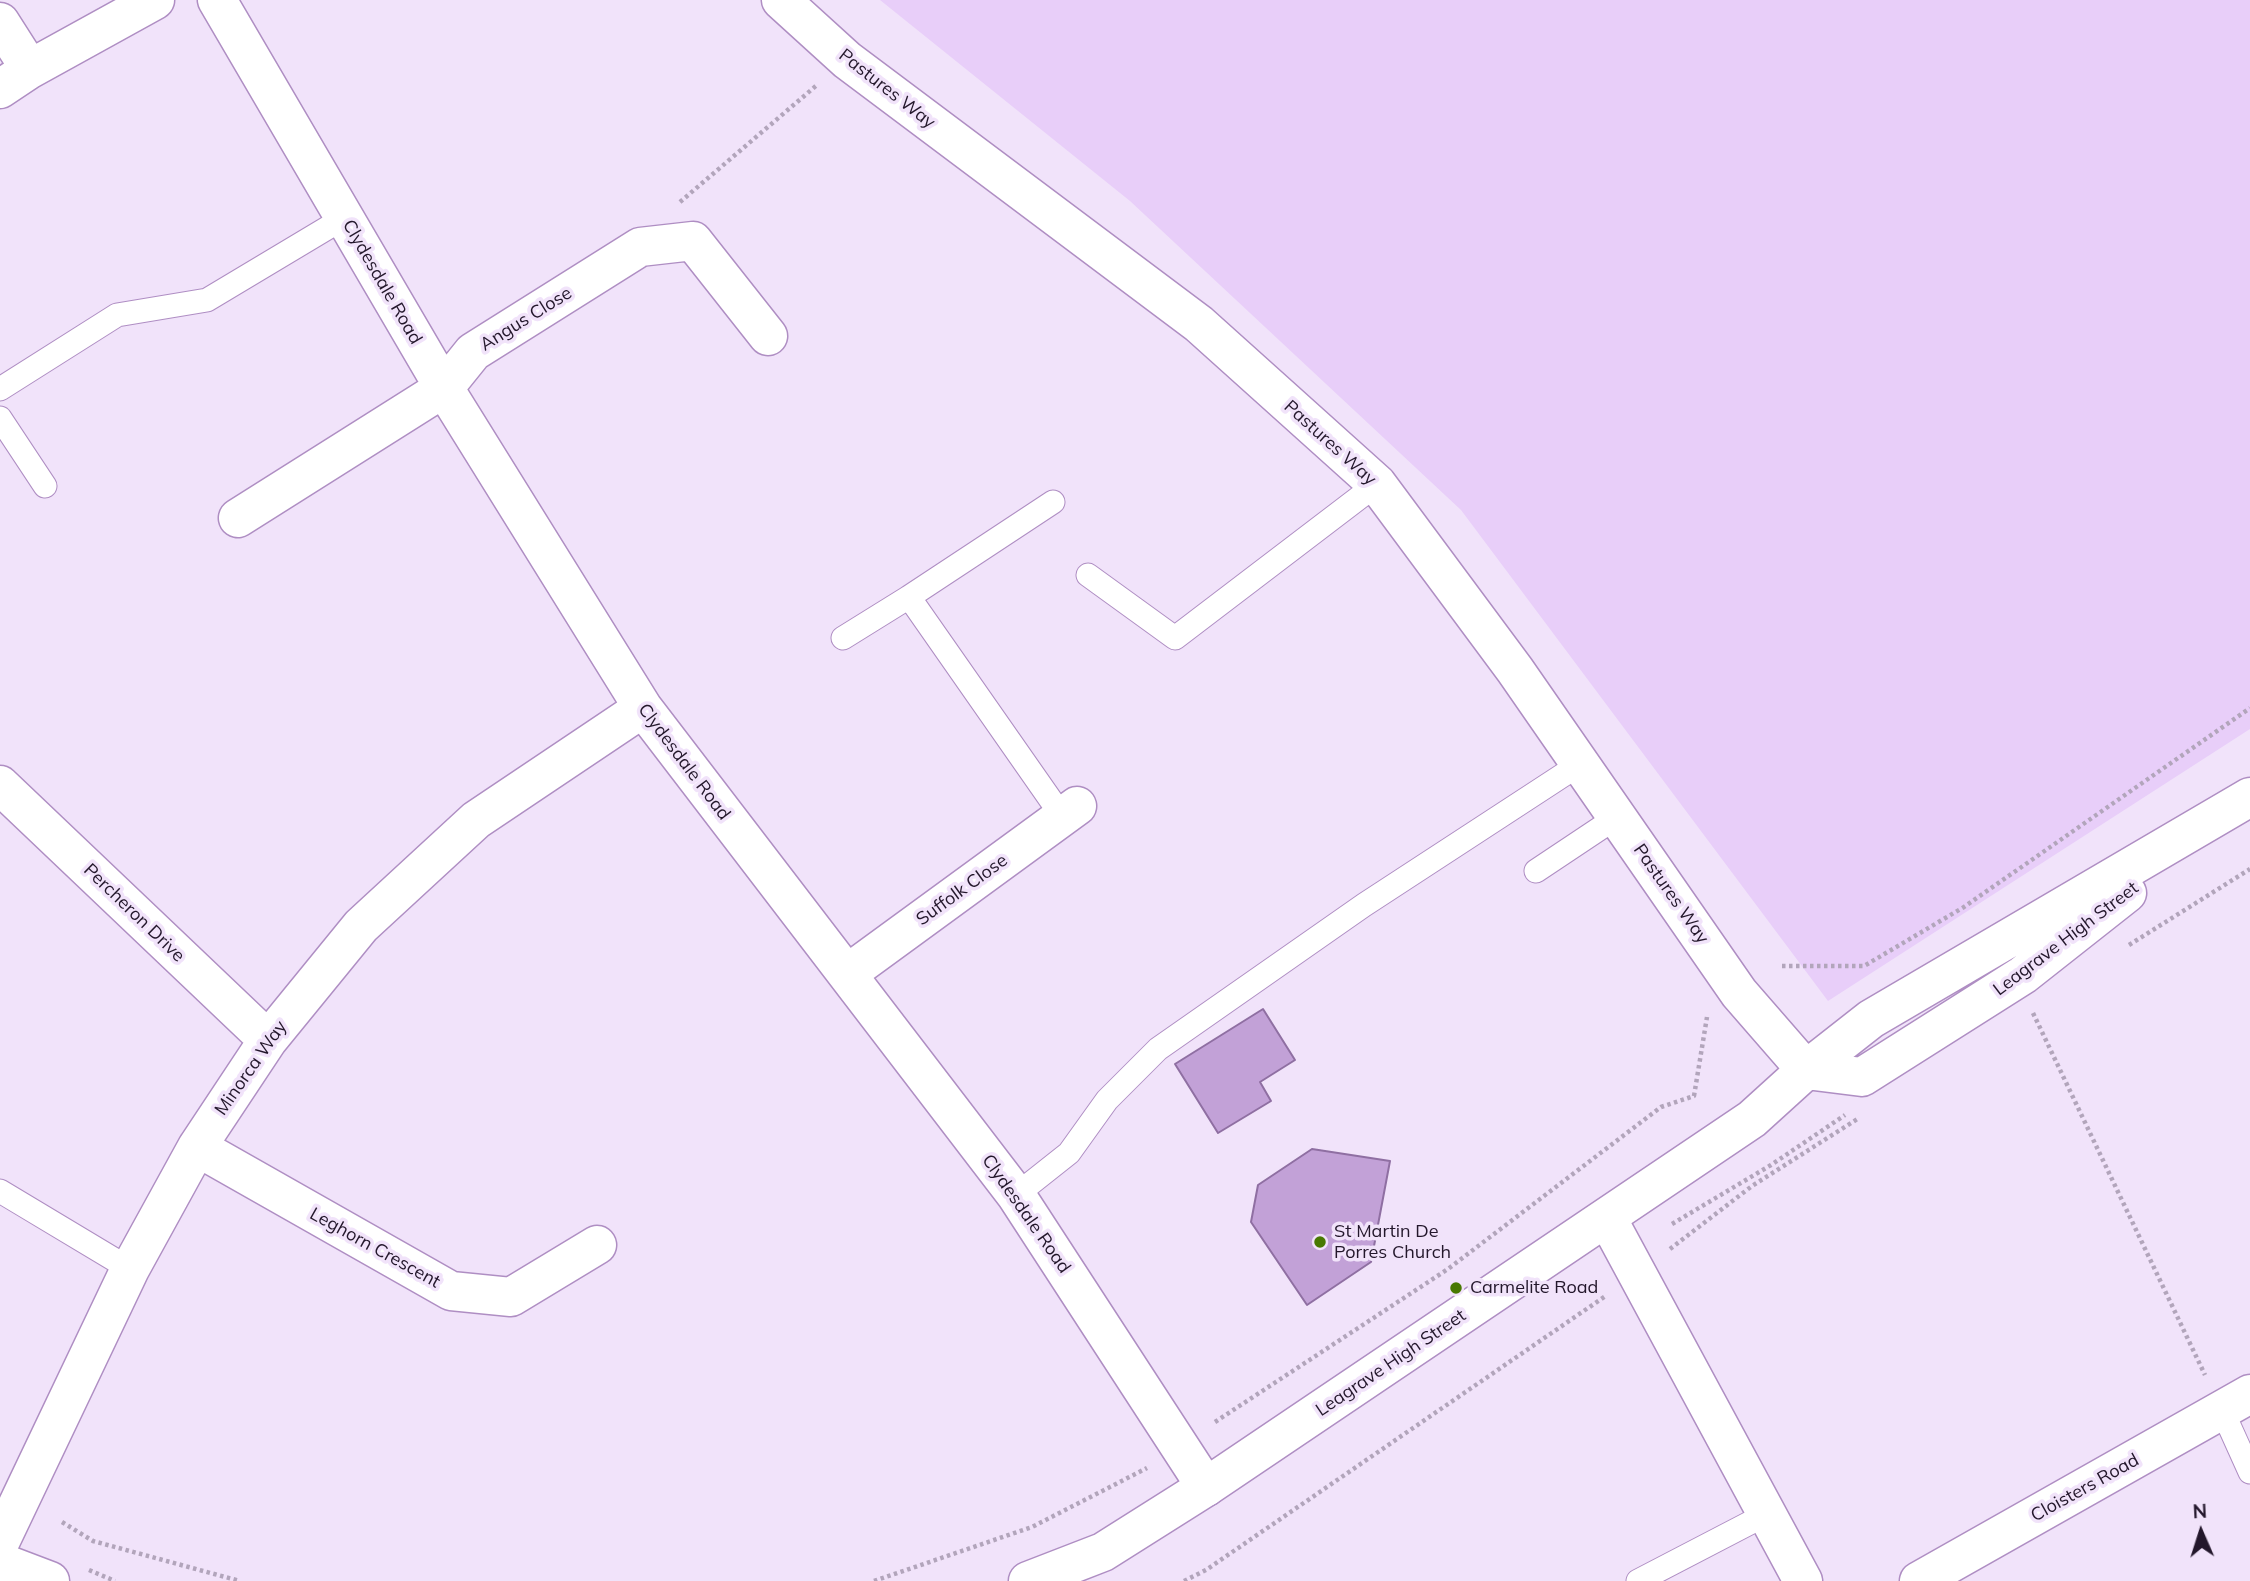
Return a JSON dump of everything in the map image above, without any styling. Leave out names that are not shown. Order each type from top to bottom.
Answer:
[{"type":"street","points":[[0,22],[15,79],[155,0]]},
{"type":"street","name":"Clydesdale Road","points":[[217,0],[444,388],[643,708],[1016,1195],[1206,1487]]},
{"type":"street","name":"Pastures Way","points":[[781,0],[847,60],[1199,324],[1377,484],[1515,670],[1739,993],[1806,1070]]},
{"type":"street","name":"Angus Close","points":[[239,517],[444,388],[473,352],[640,247],[693,241],[768,337]]},
{"type":"street","name":"Minorca Way","points":[[0,1542],[130,1269],[197,1147],[268,1040],[361,926],[476,820],[643,708]]},
{"type":"street","name":"Percheron Drive","points":[[0,785],[268,1040]]},
{"type":"street","name":"Leagrave High Street","points":[[1028,1581],[1103,1552],[1206,1487],[1752,1119],[1806,1070],[1871,1020],[2244,800]]},
{"type":"street","name":"Suffolk Close","points":[[847,974],[1070,811]]},
{"type":"street","name":"Leghorn Crescent","points":[[197,1147],[451,1291],[511,1297],[597,1245]]},
{"type":"street","points":[[1607,1217],[1765,1515],[1803,1581]]},
{"type":"street","name":"Cloisters Road","points":[[1919,1581],[2236,1402]]},
{"type":"street","points":[[0,1562],[66,1574]]},
{"type":"lane","points":[[0,389],[117,315],[207,300],[344,218]]},
{"type":"lane","points":[[0,418],[46,485]]},
{"type":"lane","points":[[1088,575],[1175,638],[1377,484]]},
{"type":"lane","points":[[843,638],[1052,502]]},
{"type":"lane","points":[[909,597],[1070,811]]},
{"type":"lane","points":[[1016,1195],[1069,1153],[1107,1100],[1158,1049],[1364,905],[1580,764]]},
{"type":"lane","points":[[1536,871],[1617,817]]},
{"type":"lane","points":[[0,1191],[130,1269]]},
{"type":"lane","points":[[2236,1402],[2250,1472]]},
{"type":"lane","points":[[1639,1581],[1765,1515]]},
{"type":"path","points":[[640,247],[663,216],[847,60]]},
{"type":"path","points":[[1782,966],[1864,966],[1964,907],[2250,708]]},
{"type":"path","points":[[2031,1008],[2236,1402]]},
{"type":"path","points":[[1215,1422],[1448,1269],[1661,1107],[1694,1096],[1708,1013]]},
{"type":"path","points":[[1184,1581],[1206,1570],[1611,1292]]},
{"type":"path","points":[[874,1581],[1032,1527],[1151,1466]]},
{"type":"path","points":[[62,1522],[93,1541],[240,1581]]},
{"type":"path","points":[[66,1574],[94,1574],[115,1581]]},
{"type":"shaded area","points":[[880,0],[2250,0],[2250,729],[1828,1001],[1461,510],[1130,201]]},
{"type":"building","points":[[1263,1009],[1295,1060],[1260,1082],[1271,1101],[1218,1133],[1175,1064]]},
{"type":"building","name":"St Martin De Porres Church","points":[[1312,1149],[1390,1161],[1371,1262],[1307,1305],[1251,1222],[1258,1185]]},
{"type":"place","name":"St Martin De Porres Church","points":[[1320,1242]]},
{"type":"place","name":"Carmelite Road","points":[[1456,1288]]}]
